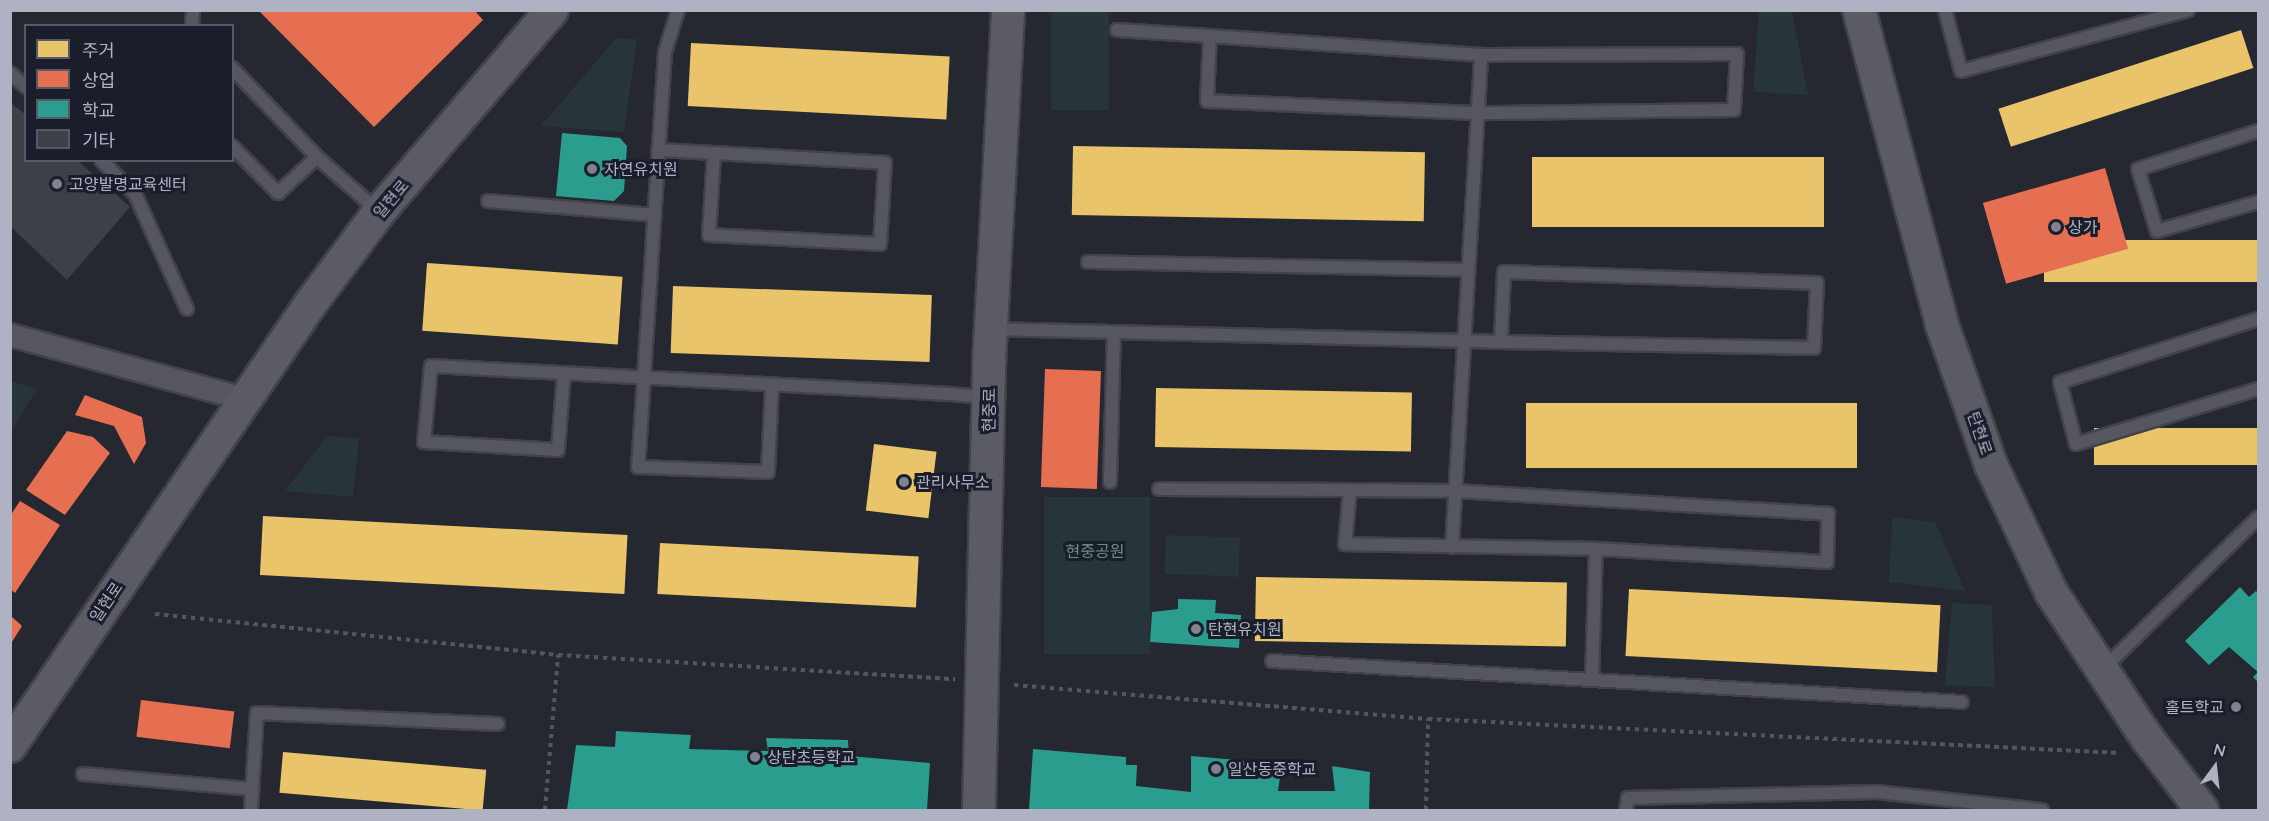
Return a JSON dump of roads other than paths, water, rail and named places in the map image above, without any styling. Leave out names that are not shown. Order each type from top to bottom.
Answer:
[{"type":"main road","name":"일현로","points":[[10,746],[244,399],[379,212],[552,10]]},
{"type":"main road","name":"현중로","points":[[979,810],[991,329],[1008,10]]},
{"type":"main road","name":"탄현로","points":[[1859,10],[1942,325],[1991,465],[2051,592],[2101,671],[2202,810]]},
{"type":"street","points":[[10,336],[244,399]]},
{"type":"lane","points":[[678,10],[665,52],[638,467],[768,472],[772,385]]},
{"type":"lane","points":[[1945,10],[1961,71],[2188,10]]},
{"type":"lane","points":[[1117,30],[1210,36],[1481,55],[1737,54],[1734,110],[1474,113],[1207,101],[1210,36]]},
{"type":"lane","points":[[1452,547],[1468,270],[1474,113],[1481,55]]},
{"type":"lane","points":[[234,70],[317,157],[379,212]]},
{"type":"lane","points":[[10,73],[24,85]]},
{"type":"lane","points":[[2259,130],[2138,168],[2157,231],[2259,202]]},
{"type":"lane","points":[[234,148],[278,193],[317,157]]},
{"type":"lane","points":[[658,150],[714,153],[885,163],[880,244],[709,235],[714,153]]},
{"type":"lane","points":[[103,162],[135,194],[187,309]]},
{"type":"lane","points":[[488,201],[654,215]]},
{"type":"lane","points":[[1088,262],[1468,270]]},
{"type":"lane","points":[[991,329],[1501,342],[1814,348],[1817,283],[1504,272],[1501,342]]},
{"type":"lane","points":[[2259,319],[2060,382],[2076,444],[2259,389]]},
{"type":"lane","points":[[1110,482],[1114,333]]},
{"type":"lane","points":[[564,373],[558,450],[424,442],[431,366],[564,373],[990,397]]},
{"type":"lane","points":[[1159,489],[1350,490],[1455,491],[1828,514],[1827,562],[1596,549],[1345,544],[1350,490]]},
{"type":"lane","points":[[2101,671],[2259,518]]},
{"type":"lane","points":[[1593,680],[1596,549]]},
{"type":"lane","points":[[1272,661],[1962,702]]},
{"type":"lane","points":[[251,810],[257,713],[498,724]]},
{"type":"lane","points":[[83,774],[252,789]]},
{"type":"lane","points":[[1626,810],[1628,798],[1877,792],[2042,810]]},
{"type":"place","name":"자연유치원","points":[[592,169]]},
{"type":"place","name":"고양발명교육센터","points":[[57,184]]},
{"type":"place","name":"상가","points":[[2056,227]]},
{"type":"place","name":"관리사무소","points":[[904,482]]},
{"type":"place","name":"탄현유치원","points":[[1196,629]]},
{"type":"place","name":"홀트학교","points":[[2236,707]]},
{"type":"place","name":"상탄초등학교","points":[[755,757]]},
{"type":"place","name":"일산동중학교","points":[[1216,769]]},
{"type":"park label","name":"현중공원","points":[[1095,551]]}]
